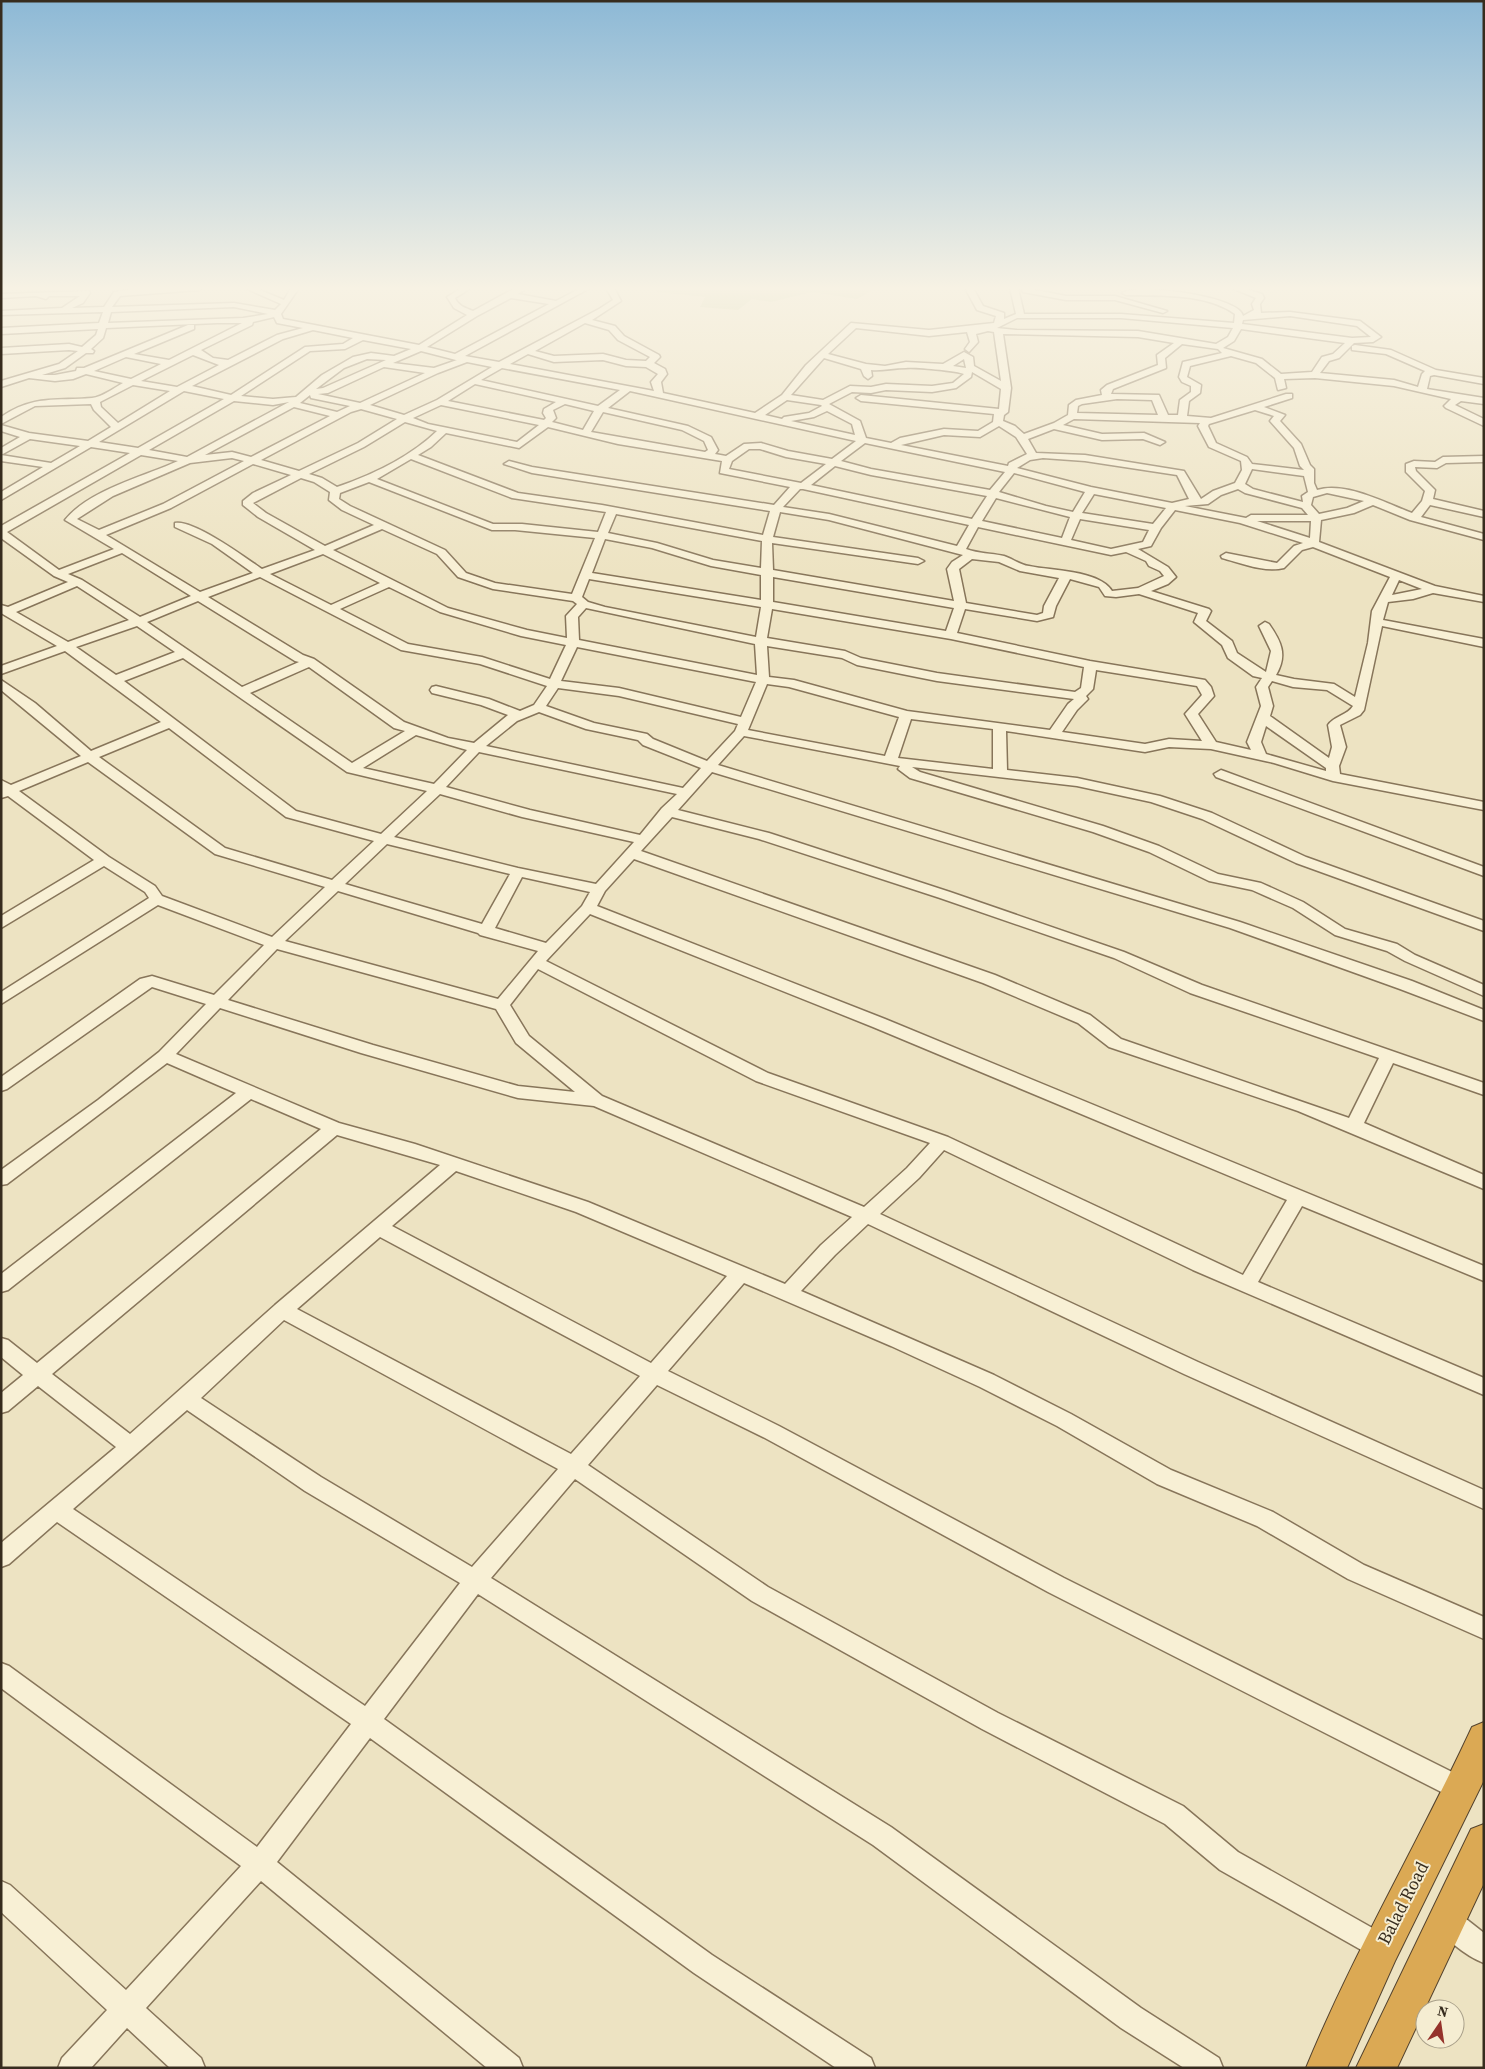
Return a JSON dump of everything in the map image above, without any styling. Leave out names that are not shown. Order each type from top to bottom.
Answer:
[{"type":"highway","name":"Balad Road","points":[[1326,2068],[1381,1947],[1461,1790],[1484,1739]]},
{"type":"highway","points":[[1376,2068],[1484,1842]]},
{"type":"street","points":[[1,421],[23,407],[34,404],[62,403],[68,400],[95,401],[125,385]]},
{"type":"street","points":[[158,385],[184,387],[232,398],[273,402],[304,397],[340,385]]},
{"type":"street","points":[[178,385],[184,387]]},
{"type":"street","points":[[1,496],[189,385]]},
{"type":"street","points":[[252,385],[78,488],[2,530],[58,574],[78,582],[138,621],[352,769],[437,789],[637,846],[989,979],[1084,1018],[1115,1044],[1354,1126],[1484,1182]]},
{"type":"street","points":[[315,385],[304,397],[188,460],[108,496],[79,512],[70,520],[98,534],[121,550],[200,596],[299,658],[310,662],[399,726],[413,732],[476,748],[685,792]]},
{"type":"street","points":[[98,534],[167,506],[339,415],[407,385]]},
{"type":"street","points":[[469,385],[440,402],[402,419],[361,444],[257,496],[247,504],[262,515],[324,550],[444,610],[525,633],[763,680],[790,683],[906,715],[999,726],[1145,748],[1168,742],[1211,745],[1484,806]]},
{"type":"street","points":[[495,385],[685,428],[708,439],[713,450],[708,455]]},
{"type":"street","points":[[604,385],[1012,470],[1091,490],[1241,520],[1282,531],[1432,589],[1482,601]]},
{"type":"street","points":[[657,385],[659,395]]},
{"type":"street","points":[[756,417],[785,396],[795,385]]},
{"type":"street","points":[[777,421],[811,415],[826,405],[834,396],[856,385]]},
{"type":"street","points":[[850,389],[871,390],[886,387],[935,389],[957,385]]},
{"type":"street","points":[[1000,385],[1006,388]]},
{"type":"street","points":[[998,423],[999,414],[1003,412],[1005,385]]},
{"type":"street","points":[[1105,398],[1108,392],[1106,390],[1116,385]]},
{"type":"street","points":[[1182,418],[1185,400],[1195,393],[1195,385]]},
{"type":"street","points":[[1056,426],[1072,416],[1182,418],[1215,421],[1289,396],[1282,390],[1281,385]]},
{"type":"street","points":[[1400,385],[1439,395],[1481,398]]},
{"type":"street","points":[[1422,390],[1423,385]]},
{"type":"street","points":[[586,432],[600,409],[627,389]]},
{"type":"street","points":[[1072,416],[1074,405],[1122,395],[1156,397],[1164,418]]},
{"type":"street","points":[[785,396],[826,405],[857,423],[857,430],[863,440]]},
{"type":"street","points":[[834,396],[1003,412]]},
{"type":"street","points":[[304,397],[362,406],[443,430],[519,445],[548,424],[551,418],[548,413],[549,409],[564,401]]},
{"type":"street","points":[[304,397],[339,415]]},
{"type":"street","points":[[1460,397],[1449,406],[1484,423]]},
{"type":"street","points":[[95,401],[97,408],[117,427]]},
{"type":"street","points":[[440,402],[667,450],[728,459]]},
{"type":"street","points":[[1255,407],[1280,415],[1276,423],[1282,431],[1296,442],[1298,449],[1303,454],[1309,485],[1313,492]]},
{"type":"street","points":[[384,411],[426,409]]},
{"type":"street","points":[[1205,421],[1203,426],[1210,437],[1212,446],[1244,459],[1248,467]]},
{"type":"street","points":[[892,446],[903,440],[944,432],[980,434],[998,423],[1009,426],[1024,437],[1032,455]]},
{"type":"street","points":[[1024,437],[1048,427],[1056,426],[1102,437],[1144,436],[1160,442]]},
{"type":"street","points":[[1,428],[28,436],[188,460],[232,455],[318,480],[336,491]]},
{"type":"street","points":[[443,430],[428,445],[370,479],[336,491],[333,496],[334,500],[380,526],[441,552],[462,575],[484,583],[531,593],[580,600],[603,610],[760,641],[845,655],[857,661],[937,677],[1078,696],[1082,699],[1072,708],[1054,734]]},
{"type":"street","points":[[1,452],[28,436]]},
{"type":"street","points":[[1086,458],[1085,451],[1098,445],[1102,437]]},
{"type":"street","points":[[502,1005],[536,962],[588,908],[599,889],[744,727],[763,680],[760,641],[767,603],[765,573],[767,539],[776,509],[789,493],[863,440]]},
{"type":"street","points":[[1156,527],[1122,524],[1044,509],[994,494],[871,472],[749,445],[728,459],[724,464],[724,471],[769,478],[1111,552],[1128,550],[1147,544],[1156,527],[1173,506],[1201,502],[1238,485],[1306,506],[1316,518],[1317,526],[1312,543]]},
{"type":"street","points":[[410,455],[516,496],[609,499],[776,509],[848,521],[965,553],[1001,559],[1024,569],[1103,585],[1109,594],[1140,591],[1164,582],[1170,577],[1164,569],[1153,564],[1150,559],[1128,550]]},
{"type":"street","points":[[951,635],[955,617],[961,606],[953,569],[965,553],[974,523],[1012,470],[1013,465],[1032,455],[1086,458],[1180,473],[1189,486],[1192,498],[1212,508],[1206,513]]},
{"type":"street","points":[[1,458],[52,466]]},
{"type":"street","points":[[1414,518],[1427,501],[1430,490],[1411,472],[1410,468],[1412,465],[1437,465],[1443,460],[1484,459]]},
{"type":"street","points":[[509,464],[532,470],[609,499],[767,539],[918,561]]},
{"type":"street","points":[[1248,467],[1265,467],[1341,486],[1347,494]]},
{"type":"street","points":[[1238,485],[1248,467]]},
{"type":"street","points":[[842,494],[871,472]]},
{"type":"street","points":[[22,473],[36,476]]},
{"type":"street","points":[[370,479],[492,527],[511,526],[603,535],[681,551],[711,563],[1037,618],[1049,615],[1053,598],[1066,576]]},
{"type":"street","points":[[78,488],[108,496]]},
{"type":"street","points":[[1065,543],[1076,515],[1091,490]]},
{"type":"street","points":[[1306,506],[1309,499],[1307,496],[1314,494],[1313,492],[1326,490],[1386,505],[1414,518],[1484,537]]},
{"type":"street","points":[[1,1179],[165,1056],[274,943],[437,789],[476,748],[512,718],[538,708],[554,684],[574,642],[572,616],[580,600],[585,574],[603,535],[609,499]]},
{"type":"street","points":[[1283,500],[1284,514],[1290,518]]},
{"type":"street","points":[[1427,501],[1484,514]]},
{"type":"street","points":[[1241,520],[1255,517],[1316,518],[1350,510],[1371,502]]},
{"type":"street","points":[[1282,531],[1287,528],[1290,518]]},
{"type":"street","points":[[179,525],[216,542],[262,574],[329,610],[405,647],[482,661],[554,684],[619,692],[744,727],[890,761],[1077,782],[1120,790],[1175,805],[1246,834],[1301,860],[1484,926]]},
{"type":"street","points":[[1,670],[262,574],[380,526]]},
{"type":"street","points":[[1226,556],[1274,567],[1284,563],[1298,548],[1312,543]]},
{"type":"street","points":[[58,574],[121,550]]},
{"type":"street","points":[[585,574],[738,602],[767,603],[951,635],[1090,665],[1201,684],[1205,687],[1208,696],[1191,714],[1198,727],[1208,737],[1211,745]]},
{"type":"street","points":[[1333,772],[1339,747],[1334,725],[1338,719],[1356,712],[1364,693],[1378,611],[1398,576]]},
{"type":"street","points":[[5,610],[38,599],[43,595],[78,582]]},
{"type":"street","points":[[1164,582],[1170,592],[1168,598]]},
{"type":"street","points":[[329,610],[389,583]]},
{"type":"street","points":[[1384,599],[1407,597],[1432,589]]},
{"type":"street","points":[[1140,591],[1168,598],[1205,611],[1200,622],[1228,644],[1232,654],[1256,673],[1269,677],[1330,687],[1358,704]]},
{"type":"street","points":[[5,610],[66,646],[115,680],[169,723],[291,814],[518,872],[599,889]]},
{"type":"street","points":[[1377,622],[1484,643]]},
{"type":"street","points":[[1261,757],[1254,742],[1267,706],[1262,687],[1266,678],[1269,677],[1277,664],[1279,655],[1272,636],[1265,626]]},
{"type":"street","points":[[115,680],[184,653]]},
{"type":"street","points":[[240,693],[310,662]]},
{"type":"street","points":[[1078,696],[1087,689],[1090,665]]},
{"type":"street","points":[[1,684],[32,706],[89,756],[220,852],[485,932],[549,949]]},
{"type":"street","points":[[436,690],[485,702],[519,715]]},
{"type":"street","points":[[538,708],[592,726],[642,737],[648,742],[708,766],[898,822],[974,848],[1059,871],[1235,925],[1406,985],[1484,1016]]},
{"type":"street","points":[[890,761],[906,715]]},
{"type":"street","points":[[1264,718],[1333,772]]},
{"type":"street","points":[[4,790],[169,723]]},
{"type":"street","points":[[999,726],[1000,773]]},
{"type":"street","points":[[352,769],[413,732]]},
{"type":"street","points":[[890,761],[915,774],[1098,829],[1154,849],[1214,878],[1256,886],[1298,905],[1340,932],[1364,941],[1392,947],[1410,958],[1484,990]]},
{"type":"street","points":[[1221,774],[1484,872]]},
{"type":"street","points":[[4,790],[104,860],[150,889],[157,899],[274,943],[502,1005],[517,1027],[522,1039],[596,1100],[865,1214],[1191,1368],[1484,1500]]},
{"type":"street","points":[[668,811],[764,836],[945,895],[1119,955],[1196,989],[1484,1089]]},
{"type":"street","points":[[1,923],[104,860]]},
{"type":"street","points":[[485,932],[518,872]]},
{"type":"street","points":[[1,999],[157,899]]},
{"type":"street","points":[[588,908],[870,1020],[1484,1274]]},
{"type":"street","points":[[536,962],[762,1077],[942,1141],[1247,1286],[1484,1387]]},
{"type":"street","points":[[1,1085],[146,983],[159,983],[367,1049],[518,1092],[596,1100]]},
{"type":"street","points":[[165,1056],[334,1128],[409,1148],[582,1206],[788,1293],[987,1381],[1064,1420],[1164,1477],[1265,1519],[1356,1572],[1484,1628]]},
{"type":"street","points":[[1354,1126],[1388,1056]]},
{"type":"street","points":[[1,1285],[249,1092]]},
{"type":"street","points":[[1,1405],[334,1128]]},
{"type":"street","points":[[788,1293],[865,1214],[913,1173],[942,1141]]},
{"type":"street","points":[[1,1557],[129,1445],[186,1399],[282,1310],[454,1163]]},
{"type":"street","points":[[1247,1286],[1298,1196]]},
{"type":"street","points":[[380,1228],[652,1373],[772,1432],[1056,1585],[1461,1790]]},
{"type":"street","points":[[72,2068],[128,2010],[260,1864],[475,1580],[740,1273]]},
{"type":"street","points":[[282,1310],[573,1466],[760,1594],[990,1721],[1174,1815],[1229,1861],[1381,1947]]},
{"type":"street","points":[[1,1346],[129,1445]]},
{"type":"street","points":[[186,1399],[313,1484],[475,1580],[882,1836],[1131,2018],[1209,2068]]},
{"type":"street","points":[[56,1510],[368,1722],[703,1964],[861,2068]]},
{"type":"street","points":[[1,1674],[260,1864],[509,2068]]},
{"type":"street","points":[[1,1894],[191,2068]]},
{"type":"street","points":[[1447,1920],[1484,1950]]}]
